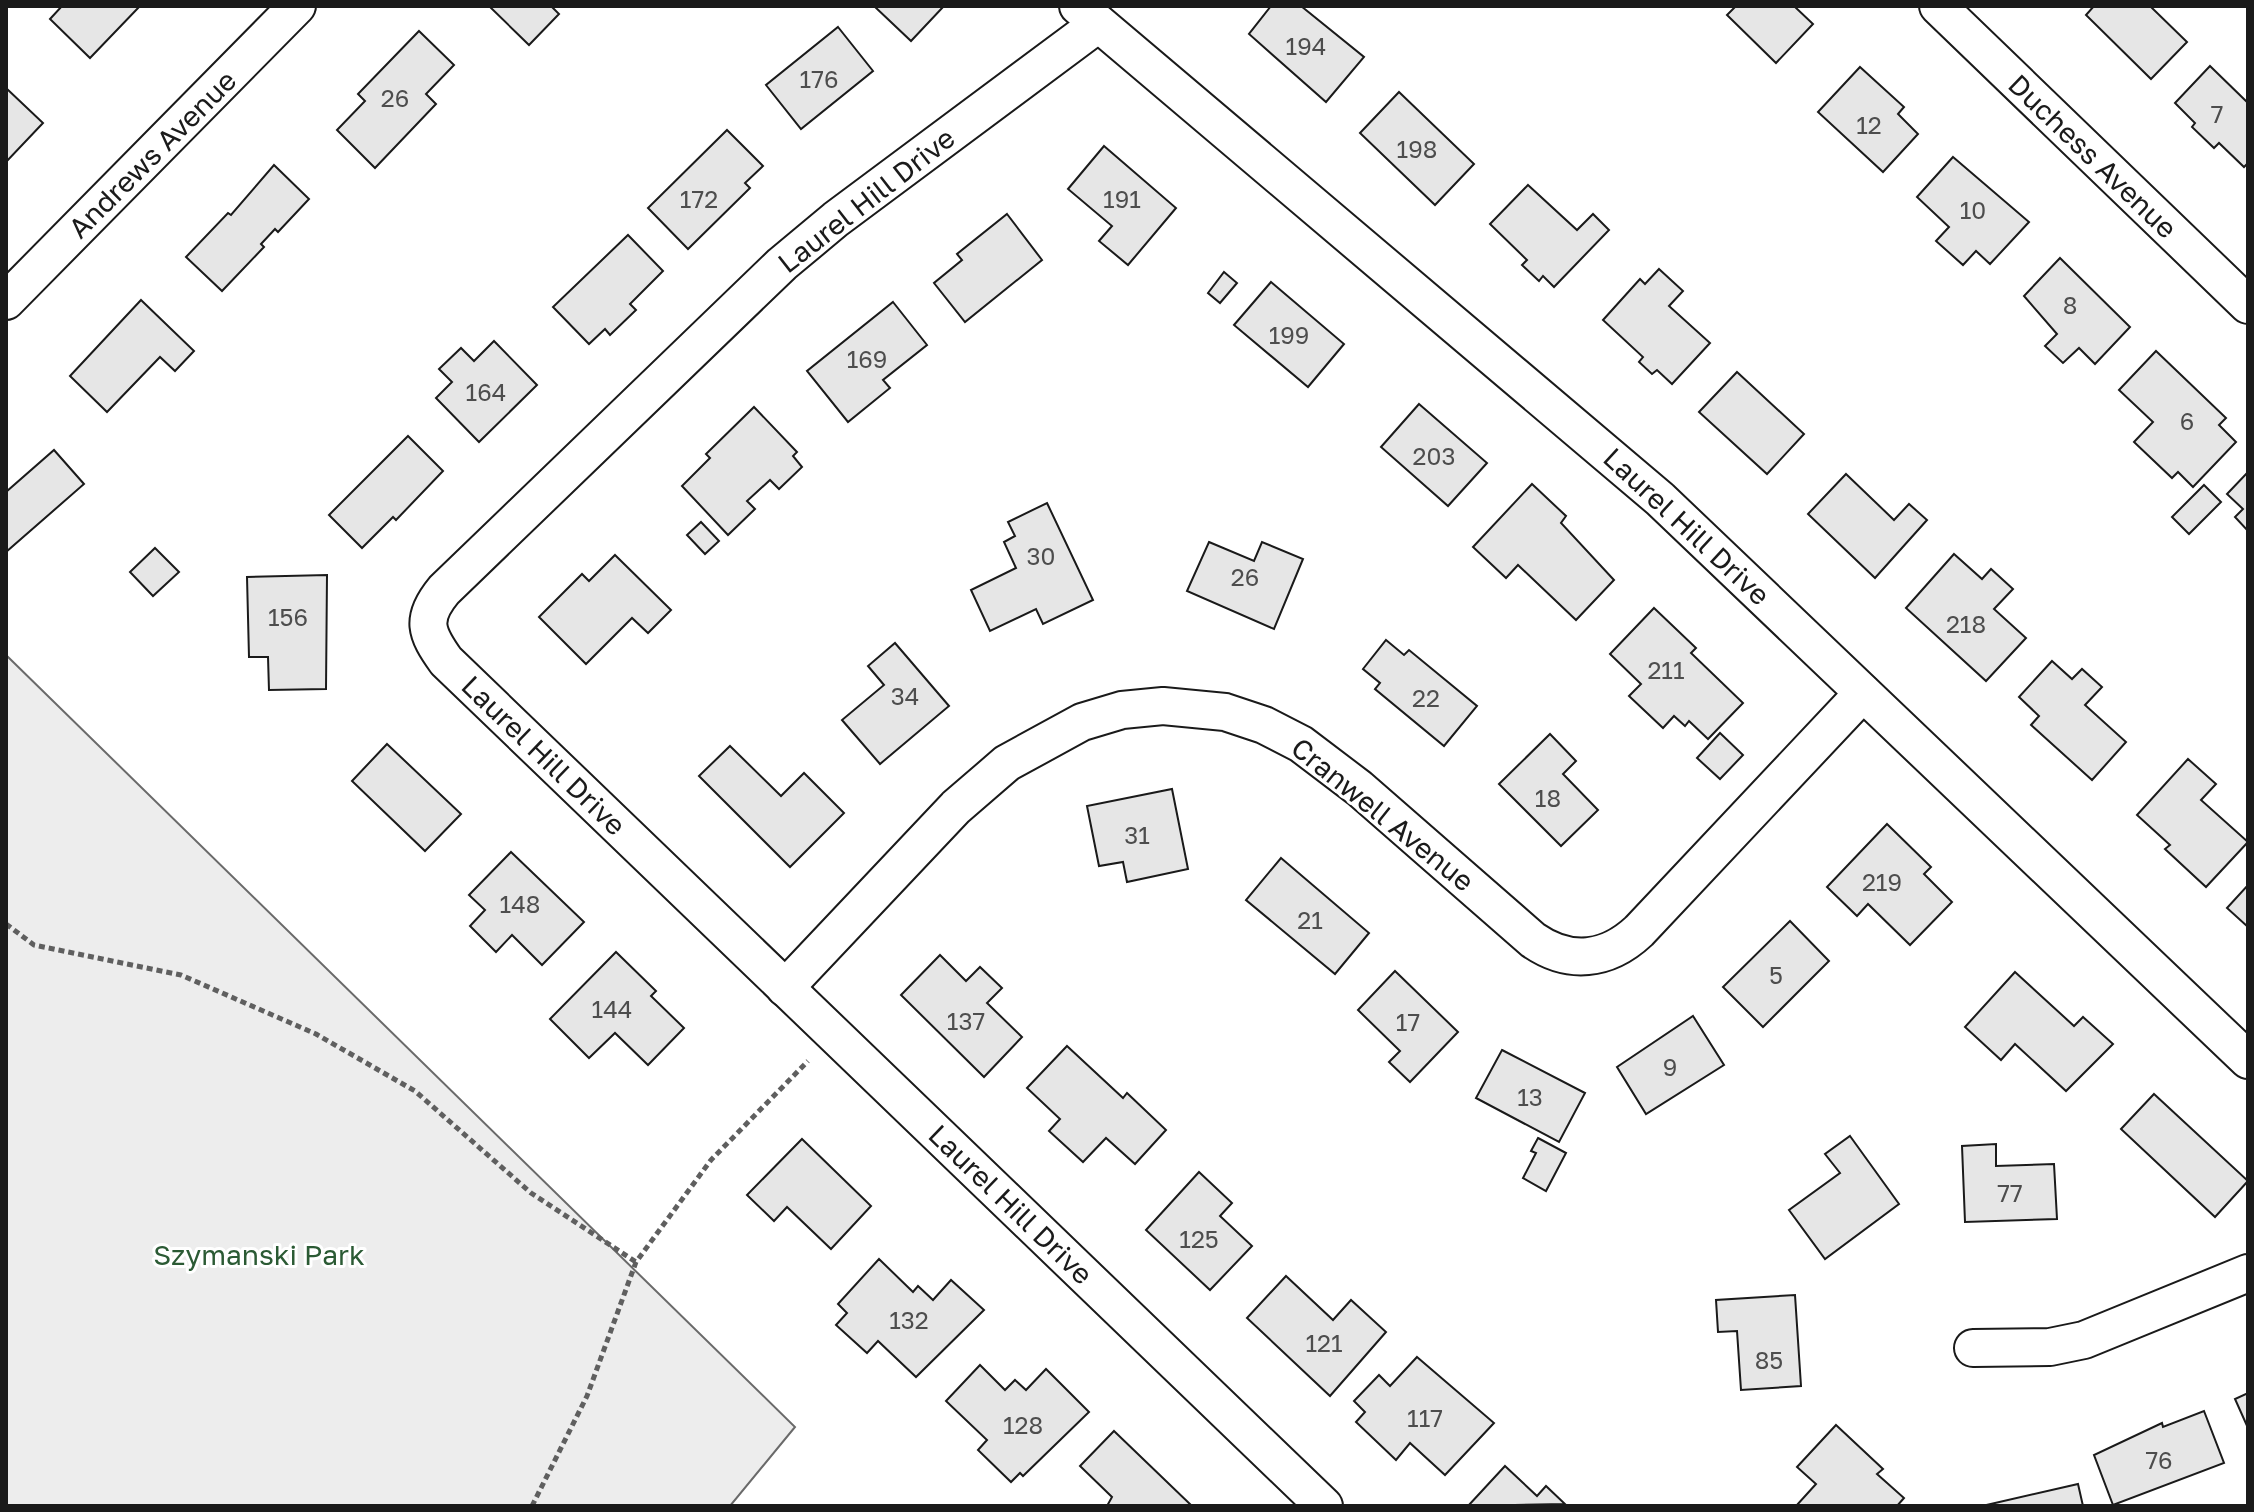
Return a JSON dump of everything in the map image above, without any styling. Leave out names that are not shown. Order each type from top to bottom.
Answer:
[{"type":"street","name":"Andrews Avenue","points":[[6,301],[297,6]]},
{"type":"street","name":"Duchess Avenue","points":[[1938,6],[2248,305]]},
{"type":"street","name":"Laurel Hill Drive","points":[[1324,1506],[446,661],[433,642],[427,625],[430,606],[782,264],[1088,15],[1600,446],[2248,1060]]},
{"type":"street","name":"Cranwell Avenue","points":[[785,988],[956,807],[1007,763],[1082,722],[1122,710],[1163,706],[1225,712],[1283,733],[1359,788],[1533,940],[1562,955],[1595,956],[1626,943],[1639,931],[1863,693]]},
{"type":"street","points":[[1973,1348],[2050,1347],[2084,1340],[2248,1273]]},
{"type":"path","points":[[6,924],[34,945],[181,975],[316,1034],[415,1091],[531,1193],[636,1262]]},
{"type":"path","points":[[532,1506],[587,1396],[636,1262],[711,1160],[834,1034]]},
{"type":"shaded area","name":"Szymanski Park","points":[[6,655],[795,1427],[730,1506],[6,1506]]},
{"type":"building","points":[[62,6],[140,6],[90,58],[50,19]]},
{"type":"building","points":[[489,6],[551,6],[559,14],[529,45]]},
{"type":"building","points":[[874,6],[944,6],[911,41]]},
{"type":"building","points":[[1271,6],[1301,6],[1364,57],[1326,102],[1249,34]]},
{"type":"building","points":[[1736,6],[1794,6],[1813,24],[1776,63],[1727,15]]},
{"type":"building","points":[[2094,6],[2150,6],[2187,42],[2151,79],[2086,15]]},
{"type":"building","points":[[838,27],[873,71],[801,129],[766,85]]},
{"type":"building","points":[[419,31],[454,65],[426,94],[436,104],[375,168],[337,130],[365,101],[358,94]]},
{"type":"building","points":[[2210,66],[2248,103],[2248,163],[2244,167],[2219,143],[2214,148],[2192,127],[2195,123],[2175,103]]},
{"type":"building","points":[[1860,67],[1904,107],[1898,114],[1918,134],[1883,172],[1818,112]]},
{"type":"building","points":[[6,88],[43,123],[6,162]]},
{"type":"building","points":[[1399,92],[1474,164],[1435,205],[1360,133]]},
{"type":"building","points":[[727,130],[763,166],[745,183],[750,188],[688,249],[648,208]]},
{"type":"building","points":[[1104,146],[1176,208],[1128,265],[1099,241],[1112,226],[1068,189]]},
{"type":"building","points":[[1953,157],[2029,222],[1990,264],[1976,251],[1963,265],[1936,241],[1949,227],[1917,197]]},
{"type":"building","points":[[274,165],[309,199],[278,232],[275,229],[261,244],[264,247],[222,291],[186,257],[228,213],[231,215]]},
{"type":"building","points":[[1528,185],[1577,230],[1593,214],[1609,230],[1554,287],[1543,276],[1539,281],[1522,265],[1527,260],[1490,224]]},
{"type":"building","points":[[1007,214],[1042,260],[965,322],[934,283],[962,260],[957,254]]},
{"type":"building","points":[[628,235],[663,271],[630,304],[636,310],[610,335],[605,329],[589,344],[553,307]]},
{"type":"building","points":[[2060,258],[2130,327],[2095,364],[2079,348],[2063,363],[2045,346],[2057,334],[2024,296]]},
{"type":"building","points":[[1659,269],[1683,291],[1669,306],[1710,343],[1672,384],[1657,370],[1652,374],[1639,362],[1643,357],[1603,320],[1640,279],[1645,284]]},
{"type":"building","points":[[1224,272],[1237,283],[1220,303],[1208,293]]},
{"type":"building","points":[[1271,282],[1344,344],[1308,387],[1234,325]]},
{"type":"building","points":[[141,300],[194,351],[175,371],[160,357],[107,412],[70,376]]},
{"type":"building","points":[[893,302],[927,345],[883,380],[890,388],[848,422],[807,371]]},
{"type":"building","points":[[494,341],[537,385],[479,442],[436,398],[452,382],[439,369],[461,348],[474,361]]},
{"type":"building","points":[[2156,351],[2226,418],[2219,425],[2236,442],[2193,487],[2178,472],[2172,478],[2134,442],[2153,422],[2119,390]]},
{"type":"building","points":[[1737,372],[1804,434],[1767,474],[1699,412]]},
{"type":"building","points":[[1419,404],[1487,463],[1448,506],[1381,447]]},
{"type":"building","points":[[754,407],[797,452],[793,456],[802,467],[779,489],[770,480],[747,501],[755,509],[728,535],[682,486],[710,458],[706,454]]},
{"type":"building","points":[[408,436],[443,471],[396,520],[393,517],[362,548],[329,515]]},
{"type":"building","points":[[54,450],[84,484],[6,552],[6,492]]},
{"type":"building","points":[[2248,472],[2248,531],[2235,517],[2243,509],[2227,494]]},
{"type":"building","points":[[1846,474],[1894,520],[1909,504],[1927,520],[1875,578],[1808,514]]},
{"type":"building","points":[[1532,484],[1566,516],[1561,523],[1614,580],[1576,620],[1518,565],[1506,578],[1473,547]]},
{"type":"building","points":[[2204,485],[2221,502],[2189,534],[2172,517]]},
{"type":"building","points":[[1047,503],[1093,600],[1043,624],[1036,609],[990,631],[971,590],[1016,568],[1004,542],[1015,536],[1008,522]]},
{"type":"building","points":[[701,522],[719,541],[705,554],[687,535]]},
{"type":"building","points":[[1209,542],[1254,561],[1262,542],[1303,559],[1274,629],[1187,591]]},
{"type":"building","points":[[155,548],[179,572],[153,596],[130,572]]},
{"type":"building","points":[[1954,554],[1982,579],[1991,569],[2013,589],[1994,609],[2026,638],[1986,681],[1906,608]]},
{"type":"building","points":[[615,555],[671,610],[648,633],[632,618],[586,664],[539,617],[582,574],[589,581]]},
{"type":"building","points":[[327,575],[326,689],[269,690],[268,657],[249,657],[247,577]]},
{"type":"building","points":[[1654,608],[1696,648],[1691,653],[1743,703],[1708,739],[1689,721],[1685,726],[1674,716],[1663,728],[1629,696],[1641,684],[1610,654]]},
{"type":"building","points":[[1386,640],[1404,655],[1409,650],[1477,706],[1444,746],[1375,689],[1380,683],[1363,669]]},
{"type":"building","points":[[895,643],[949,706],[880,764],[842,720],[884,685],[868,666]]},
{"type":"building","points":[[2052,661],[2072,679],[2082,669],[2102,687],[2085,705],[2126,742],[2092,780],[2031,725],[2039,716],[2019,697]]},
{"type":"building","points":[[1720,733],[1743,755],[1720,779],[1697,758]]},
{"type":"building","points":[[1550,734],[1576,761],[1563,774],[1598,810],[1561,846],[1499,784]]},
{"type":"building","points":[[387,744],[461,814],[425,851],[352,781]]},
{"type":"building","points":[[730,746],[781,796],[804,773],[844,813],[790,867],[699,776]]},
{"type":"building","points":[[2188,759],[2216,784],[2201,800],[2248,842],[2206,887],[2165,849],[2170,845],[2137,815]]},
{"type":"building","points":[[1172,789],[1188,869],[1127,882],[1123,862],[1099,866],[1087,806]]},
{"type":"building","points":[[1887,824],[1931,867],[1924,874],[1952,902],[1910,945],[1868,904],[1857,916],[1827,887]]},
{"type":"building","points":[[511,852],[584,922],[542,965],[512,935],[496,952],[470,926],[485,910],[469,895]]},
{"type":"building","points":[[1281,858],[1369,933],[1335,974],[1246,900]]},
{"type":"building","points":[[2248,885],[2248,927],[2227,908]]},
{"type":"building","points":[[1790,921],[1829,961],[1763,1027],[1723,987]]},
{"type":"building","points":[[616,952],[656,991],[651,996],[684,1028],[648,1065],[615,1033],[589,1058],[550,1019]]},
{"type":"building","points":[[940,955],[966,981],[980,967],[1002,988],[987,1003],[1022,1037],[984,1077],[901,995]]},
{"type":"building","points":[[1395,971],[1458,1032],[1410,1082],[1389,1062],[1400,1051],[1358,1010]]},
{"type":"building","points":[[2015,972],[2074,1026],[2083,1017],[2113,1044],[2066,1091],[2015,1044],[2001,1060],[1965,1027]]},
{"type":"building","points":[[1693,1016],[1724,1065],[1646,1114],[1617,1067]]},
{"type":"building","points":[[1067,1046],[1123,1098],[1127,1093],[1166,1130],[1135,1164],[1106,1138],[1083,1162],[1049,1131],[1060,1119],[1027,1088]]},
{"type":"building","points":[[1502,1050],[1585,1093],[1559,1142],[1476,1098]]},
{"type":"building","points":[[2154,1094],[2248,1181],[2215,1217],[2121,1129]]},
{"type":"building","points":[[1850,1136],[1899,1204],[1825,1259],[1789,1210],[1840,1173],[1825,1154]]},
{"type":"building","points":[[1538,1138],[1566,1153],[1546,1191],[1523,1178],[1536,1153],[1531,1151]]},
{"type":"building","points":[[802,1139],[871,1206],[831,1249],[787,1207],[774,1221],[747,1195]]},
{"type":"building","points":[[1996,1144],[1996,1166],[2054,1164],[2057,1219],[1965,1222],[1962,1146]]},
{"type":"building","points":[[1199,1172],[1232,1203],[1220,1216],[1252,1246],[1210,1290],[1146,1230]]},
{"type":"building","points":[[879,1259],[913,1292],[918,1286],[933,1300],[951,1280],[984,1310],[916,1377],[878,1341],[867,1353],[836,1325],[847,1313],[838,1304]]},
{"type":"building","points":[[1286,1276],[1333,1320],[1351,1300],[1386,1332],[1330,1396],[1247,1318]]},
{"type":"building","points":[[1795,1295],[1801,1386],[1741,1390],[1737,1331],[1718,1332],[1716,1300]]},
{"type":"building","points":[[1417,1357],[1494,1423],[1445,1475],[1410,1443],[1396,1460],[1356,1422],[1365,1412],[1354,1401],[1379,1375],[1390,1386]]},
{"type":"building","points":[[980,1365],[1005,1390],[1015,1380],[1026,1390],[1046,1369],[1089,1412],[1023,1476],[1020,1473],[1011,1482],[978,1450],[987,1440],[946,1401]]},
{"type":"building","points":[[2248,1393],[2248,1428],[2235,1399]]},
{"type":"building","points":[[2204,1411],[2224,1463],[2113,1505],[2094,1455],[2162,1423],[2163,1427]]},
{"type":"building","points":[[1836,1425],[1883,1469],[1877,1474],[1904,1498],[1897,1506],[1796,1506],[1816,1484],[1797,1467]]},
{"type":"building","points":[[1114,1431],[1192,1506],[1107,1506],[1112,1497],[1080,1466]]},
{"type":"building","points":[[1505,1466],[1537,1496],[1546,1486],[1565,1504],[1468,1506]]},
{"type":"building","points":[[2078,1484],[2083,1506],[1982,1506]]}]
